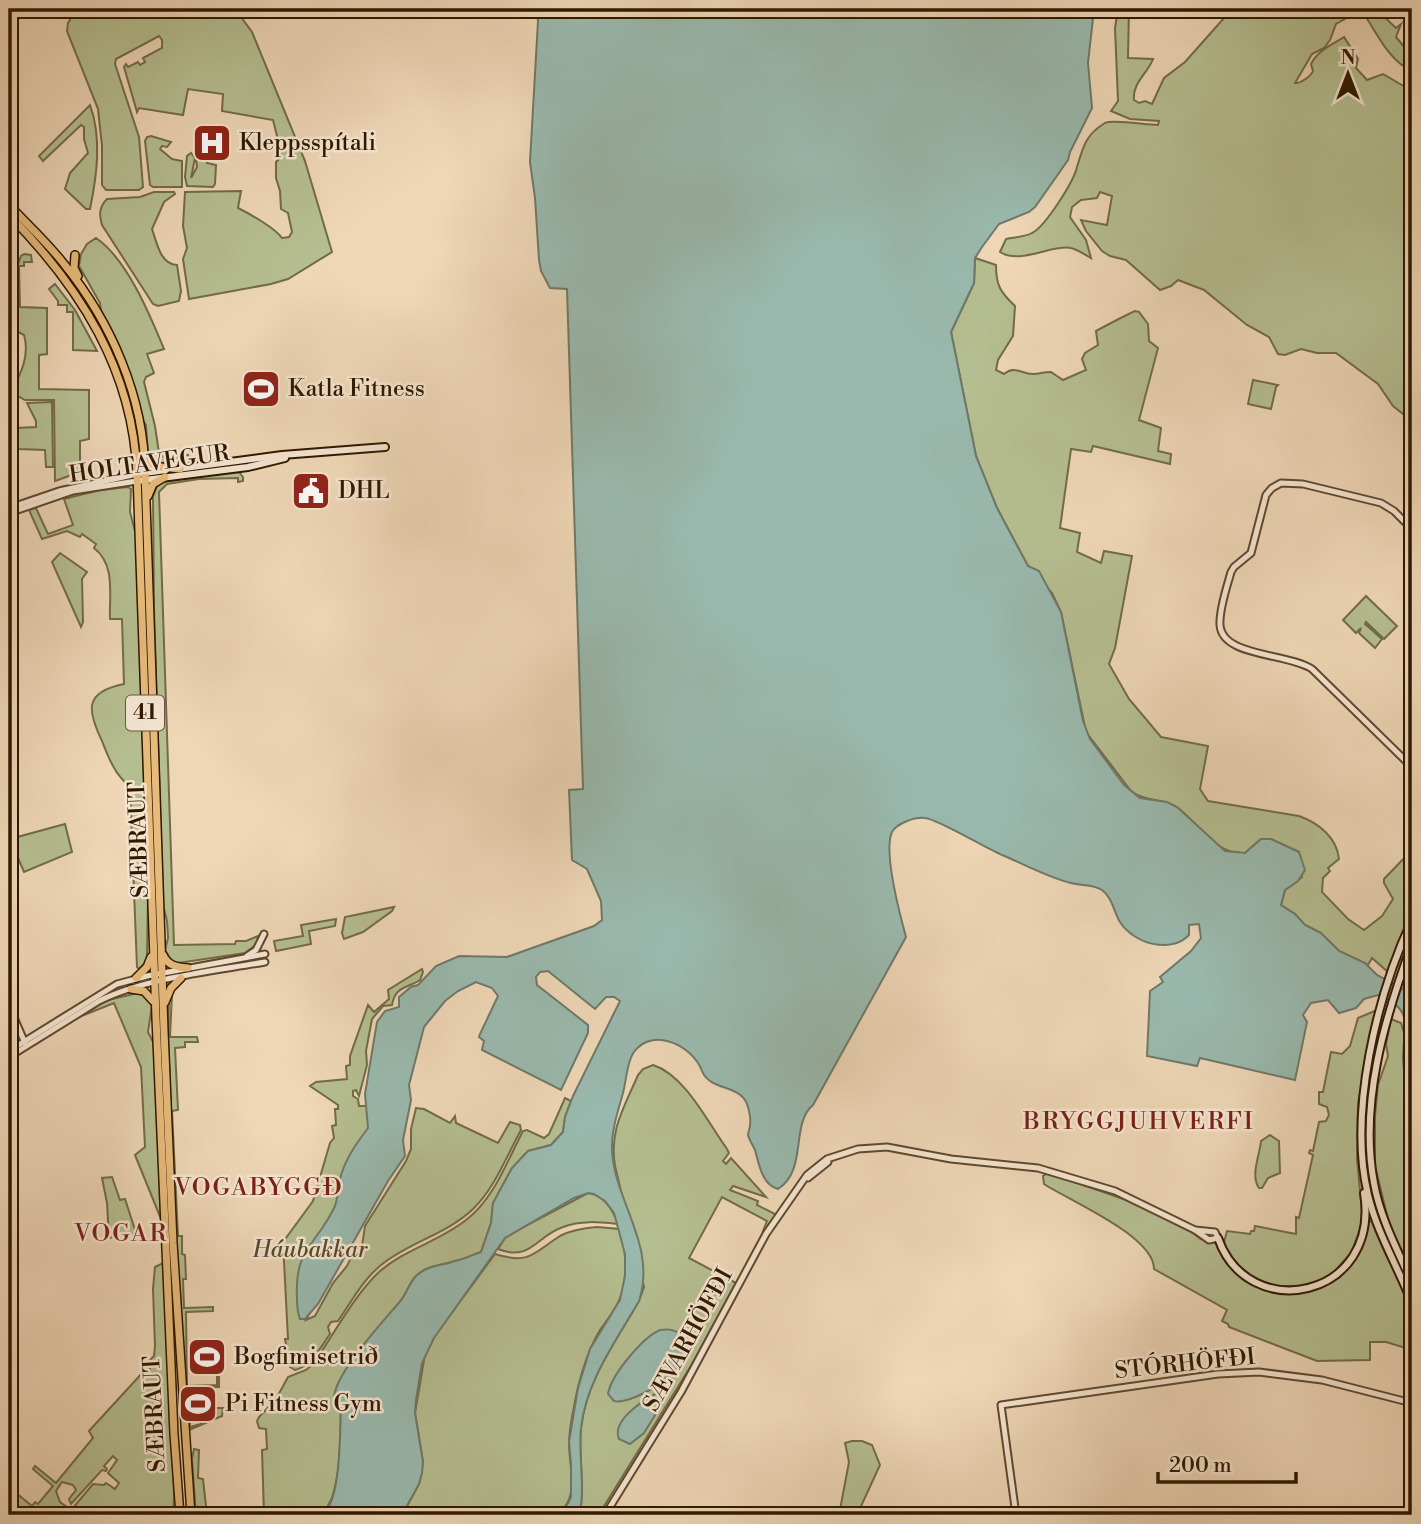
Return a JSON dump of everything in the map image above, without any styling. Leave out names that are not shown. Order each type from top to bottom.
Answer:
[{"type":"main road","name":"SÆBRAUT","points":[[9,205],[62,260],[97,310],[123,365],[135,405],[144,454],[141,477],[153,946],[163,1010],[173,1243],[192,1515]]},
{"type":"main road","name":"SÆBRAUT","points":[[9,215],[59,271],[90,314],[106,347],[116,369],[126,405],[147,508],[162,952],[155,1004],[178,1515]]},
{"type":"main road","points":[[75,255],[75,271],[93,298],[97,310]]},
{"type":"main road","name":"HOLTAVEGUR","points":[[141,477],[180,468],[385,447]]},
{"type":"main road","points":[[144,454],[152,466],[180,468]]},
{"type":"main road","name":"HOLTAVEGUR","points":[[141,477],[165,477],[248,467],[296,455]]},
{"type":"main road","points":[[147,508],[150,488],[165,477]]},
{"type":"main road","points":[[1218,1238],[1223,1252],[1234,1264],[1258,1283],[1274,1289],[1290,1290],[1322,1284],[1347,1265],[1355,1255],[1365,1231],[1366,1210],[1362,1178],[1365,1093],[1380,1011],[1412,920]]},
{"type":"main road","points":[[1412,944],[1378,1058],[1371,1120],[1374,1185],[1387,1227],[1412,1283]]},
{"type":"main road","points":[[136,978],[147,967],[153,946]]},
{"type":"main road","points":[[162,952],[166,961],[173,966],[188,968]]},
{"type":"main road","points":[[163,1010],[169,991],[181,978]]},
{"type":"main road","points":[[131,989],[148,993],[155,1004]]},
{"type":"main road","points":[[1363,1156],[1365,1180],[1375,1217],[1412,1303]]},
{"type":"street","name":"HOLTAVEGUR","points":[[9,510],[74,491],[141,477]]},
{"type":"street","points":[[1412,529],[1381,503],[1303,484],[1281,482],[1266,495],[1251,553],[1231,572],[1220,625],[1223,635],[1234,646],[1296,660],[1312,669],[1412,767]]},
{"type":"street","points":[[239,959],[256,950],[264,934]]},
{"type":"street","points":[[9,1051],[99,1001],[158,978],[188,968],[265,954]]},
{"type":"street","points":[[9,1056],[109,988],[136,978],[181,978],[265,962]]},
{"type":"street","points":[[9,1006],[25,1044]]},
{"type":"street","name":"SÆVARHÖFÐI","points":[[605,1515],[681,1392],[766,1234],[803,1182],[836,1157],[858,1149],[887,1147],[951,1159],[1045,1169],[1115,1191],[1195,1230],[1209,1240],[1218,1238]]},
{"type":"street","name":"STÓRHÖFÐI","points":[[1016,1515],[1001,1405],[1218,1374],[1259,1372],[1322,1380],[1412,1403]]},
{"type":"green space","points":[[76,9],[235,9],[252,32],[305,161],[332,252],[288,279],[189,299],[183,259],[187,248],[183,226],[185,192],[241,191],[238,208],[255,217],[282,238],[289,237],[292,232],[288,213],[281,209],[276,162],[282,156],[273,120],[222,111],[223,94],[188,89],[183,115],[139,108],[137,112],[124,67],[126,64],[128,67],[138,62],[140,65],[145,62],[143,58],[162,48],[159,36],[116,59],[115,64],[139,137],[143,187],[139,190],[106,190],[102,185],[98,109],[67,31],[68,23]]},
{"type":"green space","points":[[1118,9],[1129,9],[1128,58],[1153,59],[1134,94],[1134,100],[1139,103],[1145,101],[1152,104],[1164,78],[1185,62],[1232,9],[1384,9],[1380,13],[1396,28],[1401,24],[1396,37],[1405,48],[1412,50],[1412,71],[1389,52],[1361,10],[1336,24],[1330,40],[1324,48],[1312,54],[1295,83],[1312,73],[1311,64],[1317,55],[1344,37],[1358,59],[1356,68],[1367,80],[1383,74],[1412,91],[1412,421],[1393,406],[1378,384],[1336,353],[1317,353],[1301,349],[1285,355],[1278,354],[1269,337],[1247,325],[1204,290],[1178,280],[1160,290],[1126,260],[1102,251],[1081,220],[1107,225],[1112,196],[1100,192],[1097,198],[1081,200],[1072,207],[1070,217],[1086,240],[1091,258],[1071,248],[1017,256],[1000,252],[1006,239],[1029,234],[1044,222],[1071,182],[1086,142],[1099,127],[1115,122],[1158,125],[1159,121],[1130,119],[1111,111],[1118,101],[1115,28]]},
{"type":"green space","points":[[90,105],[96,130],[97,157],[90,209],[86,209],[65,189],[70,173],[88,153],[84,127],[81,125],[43,161],[39,156]]},
{"type":"green space","points":[[151,136],[171,142],[160,149],[172,159],[182,161],[182,187],[150,185],[145,141]]},
{"type":"green space","points":[[191,153],[195,158],[191,178],[199,155],[207,156],[207,163],[216,165],[213,187],[187,186],[187,156]]},
{"type":"green space","points":[[154,192],[175,194],[164,202],[152,229],[163,257],[171,264],[177,265],[181,291],[179,301],[158,306],[153,304],[102,225],[100,214],[107,199],[140,197]]},
{"type":"green space","points":[[96,238],[118,259],[127,273],[145,304],[164,349],[147,354],[154,373],[146,377],[144,382],[159,453],[164,457],[188,455],[189,461],[184,464],[155,465],[148,456],[146,425],[118,347],[101,312],[100,303],[79,266],[81,254],[87,244]]},
{"type":"green space","points":[[24,254],[31,255],[32,262],[24,262],[24,266],[19,266],[20,307],[47,308],[47,354],[39,355],[39,389],[89,390],[89,439],[80,441],[80,472],[55,481],[54,400],[25,400],[11,392],[21,371],[26,343],[24,335],[9,327],[9,289]]},
{"type":"green space","points":[[975,258],[996,265],[1000,288],[1015,306],[1013,336],[998,360],[996,370],[1004,374],[1015,370],[1029,374],[1051,372],[1063,380],[1086,370],[1082,359],[1085,353],[1098,345],[1096,331],[1135,311],[1139,312],[1148,324],[1149,341],[1158,348],[1139,420],[1161,428],[1158,451],[1171,454],[1170,464],[1093,446],[1091,452],[1071,449],[1060,528],[1080,533],[1077,552],[1101,563],[1104,551],[1132,556],[1115,648],[1109,664],[1129,699],[1161,737],[1208,746],[1200,789],[1208,801],[1299,816],[1326,832],[1335,844],[1339,859],[1328,868],[1330,871],[1323,878],[1322,892],[1348,919],[1364,930],[1382,916],[1393,899],[1384,879],[1412,850],[1412,915],[1388,972],[1372,958],[1368,965],[1339,951],[1321,933],[1305,925],[1281,905],[1285,890],[1302,877],[1299,852],[1271,839],[1261,839],[1245,853],[1234,852],[1216,844],[1178,808],[1131,791],[1086,732],[1061,612],[1052,593],[1028,566],[997,508],[976,456],[951,332],[974,283]]},
{"type":"green space","points":[[55,284],[75,310],[97,351],[73,350],[73,312],[67,312],[67,305],[58,305],[49,289]]},
{"type":"green space","points":[[1253,380],[1278,385],[1271,409],[1248,404]]},
{"type":"green space","points":[[52,402],[53,467],[46,467],[45,450],[18,449],[17,428],[36,427],[36,421],[27,403]]},
{"type":"green space","points":[[239,472],[243,481],[238,482],[238,478],[199,479],[167,484],[159,492],[174,945],[235,944],[236,941],[246,941],[258,936],[257,944],[245,953],[173,963],[165,950],[168,938],[163,905],[153,496],[158,484],[164,481]]},
{"type":"green space","points":[[131,489],[130,512],[136,535],[148,895],[147,956],[139,969],[130,789],[110,760],[93,720],[92,711],[96,697],[111,687],[124,684],[122,619],[110,619],[108,572],[106,563],[94,548],[96,544],[82,534],[80,537],[67,531],[42,539],[29,510],[36,508],[48,534],[73,525],[64,499],[100,490]]},
{"type":"green space","points":[[60,553],[87,572],[82,579],[81,627],[52,562]]},
{"type":"green space","points":[[1366,596],[1397,626],[1384,639],[1366,622],[1382,639],[1375,648],[1359,633],[1361,628],[1356,633],[1343,620]]},
{"type":"green space","points":[[65,824],[72,852],[24,872],[10,839]]},
{"type":"green space","points":[[394,907],[363,932],[344,939],[342,933],[345,917]]},
{"type":"green space","points":[[336,919],[335,926],[309,931],[311,944],[276,951],[274,941],[303,936],[301,925]]},
{"type":"green space","name":"Háubakkar","points":[[422,969],[420,980],[399,991],[392,1005],[383,1006],[372,1019],[366,1051],[367,1065],[359,1096],[356,1090],[353,1091],[353,1096],[358,1099],[359,1106],[395,1106],[322,1289],[306,1320],[315,1316],[333,1283],[353,1254],[362,1246],[365,1226],[411,1149],[411,1129],[416,1108],[424,1109],[450,1123],[455,1116],[456,1123],[498,1143],[510,1122],[520,1125],[521,1130],[481,1201],[453,1224],[396,1255],[378,1268],[338,1321],[331,1322],[328,1327],[330,1334],[315,1356],[306,1365],[295,1370],[290,1367],[285,1339],[288,1339],[283,1242],[313,1201],[330,1143],[334,1138],[332,1126],[336,1125],[335,1109],[338,1109],[338,1105],[310,1086],[316,1082],[347,1079],[346,1066],[350,1065],[350,1056],[368,1005],[374,1012],[389,999],[388,990]]},
{"type":"green space","points":[[138,993],[147,997],[152,1005],[148,1032],[154,1050],[161,1219],[135,1155],[145,1147],[141,1067],[114,1003],[79,1017],[108,1000]]},
{"type":"green space","points":[[172,994],[170,1037],[197,1037],[198,1042],[185,1042],[185,1047],[175,1048],[178,1110],[172,1111],[178,1236],[182,1236],[182,1254],[185,1255],[184,1308],[213,1307],[213,1311],[186,1312],[187,1386],[217,1385],[219,1377],[219,1387],[187,1388],[190,1427],[201,1424],[202,1417],[207,1417],[208,1413],[215,1413],[217,1408],[223,1408],[222,1416],[189,1430],[182,1366],[168,1039],[169,996]]},
{"type":"green space","points":[[1377,1010],[1358,1103],[1357,1159],[1363,1221],[1351,1253],[1329,1277],[1301,1286],[1271,1286],[1238,1265],[1223,1246],[1227,1231],[1250,1234],[1255,1226],[1296,1234],[1296,1217],[1299,1218],[1313,1155],[1309,1153],[1310,1150],[1313,1151],[1319,1122],[1326,1121],[1329,1115],[1327,1107],[1319,1104],[1319,1092],[1323,1092],[1331,1052],[1342,1054],[1350,1046],[1358,1018]]},
{"type":"green space","points":[[1391,1019],[1401,1023],[1405,1036],[1404,1066],[1412,1091],[1412,1273],[1390,1227],[1375,1166],[1378,1085],[1388,1056],[1386,1044]]},
{"type":"green space","points":[[653,1065],[665,1070],[695,1101],[729,1153],[723,1161],[726,1164],[731,1158],[766,1197],[733,1186],[730,1190],[758,1201],[757,1205],[777,1215],[767,1232],[763,1231],[767,1221],[722,1197],[689,1258],[736,1283],[694,1361],[598,1515],[579,1515],[582,1495],[580,1438],[584,1411],[595,1378],[639,1301],[644,1287],[615,1166],[614,1141],[619,1119],[638,1075],[643,1069]]},
{"type":"green space","points":[[565,1098],[571,1101],[563,1132],[551,1145],[528,1151],[512,1168],[493,1203],[491,1223],[481,1252],[420,1272],[342,1376],[334,1400],[341,1405],[339,1464],[327,1508],[319,1514],[308,1516],[264,1515],[262,1450],[267,1449],[266,1429],[259,1428],[259,1417],[276,1399],[288,1377],[306,1370],[314,1363],[370,1281],[389,1264],[445,1234],[476,1211],[499,1179],[523,1131],[527,1130],[544,1138],[549,1134]]},
{"type":"green space","points":[[1270,1135],[1279,1141],[1280,1173],[1268,1178],[1262,1188],[1259,1188],[1255,1171],[1261,1141]]},
{"type":"green space","points":[[1048,1173],[1141,1205],[1201,1239],[1216,1243],[1232,1266],[1253,1282],[1277,1291],[1301,1291],[1325,1285],[1345,1271],[1360,1249],[1368,1221],[1374,1222],[1412,1311],[1412,1350],[1386,1342],[1370,1342],[1370,1360],[1317,1361],[1229,1327],[1222,1321],[1227,1310],[1154,1269],[1150,1257],[1126,1232],[1044,1184],[1043,1176]]},
{"type":"green space","points":[[112,1177],[120,1200],[125,1199],[136,1233],[109,1238],[102,1178]]},
{"type":"green space","points":[[588,1193],[594,1194],[607,1204],[618,1224],[577,1223],[554,1231],[526,1250],[509,1252],[498,1249],[512,1233]]},
{"type":"green space","points":[[597,1227],[620,1229],[625,1272],[623,1290],[618,1302],[588,1354],[580,1379],[570,1432],[572,1485],[567,1503],[552,1515],[402,1515],[419,1484],[423,1462],[415,1413],[425,1354],[434,1337],[495,1254],[524,1258],[564,1234]]},
{"type":"green space","points":[[163,1263],[173,1515],[67,1515],[93,1484],[106,1483],[115,1489],[119,1483],[108,1473],[117,1460],[113,1456],[104,1466],[106,1471],[102,1470],[71,1504],[69,1499],[76,1490],[73,1485],[62,1482],[56,1491],[60,1502],[67,1507],[63,1515],[9,1515],[9,1487],[32,1506],[35,1502],[38,1504],[53,1486],[33,1469],[35,1466],[56,1483],[93,1438],[89,1431],[144,1371],[149,1371],[150,1368],[145,1365],[154,1356],[155,1346],[155,1267]]},
{"type":"green space","points":[[852,1441],[872,1445],[880,1465],[857,1515],[839,1515],[849,1462],[845,1443]]},
{"type":"green space","points":[[194,1449],[199,1450],[198,1478],[203,1479],[206,1506],[213,1515],[196,1515],[192,1459]]},
{"type":"water","points":[[536,9],[1094,9],[1088,63],[1092,108],[1068,160],[1035,207],[999,224],[975,258],[974,283],[951,332],[976,456],[997,508],[1028,566],[1039,571],[1061,612],[1083,721],[1090,739],[1124,785],[1140,798],[1167,802],[1177,807],[1225,851],[1245,853],[1261,839],[1271,839],[1299,852],[1305,870],[1298,881],[1285,890],[1281,905],[1305,925],[1321,933],[1339,951],[1365,963],[1377,975],[1412,994],[1412,1091],[1403,1063],[1403,1013],[1390,1001],[1378,995],[1364,999],[1356,1008],[1339,1013],[1328,1000],[1311,1003],[1303,1015],[1307,1022],[1295,1080],[1200,1058],[1197,1066],[1147,1056],[1150,991],[1163,982],[1160,977],[1191,951],[1201,938],[1199,924],[1189,925],[1189,935],[1173,944],[1143,941],[1126,930],[1102,890],[1044,874],[931,820],[921,818],[907,821],[892,832],[890,841],[893,884],[906,937],[813,1105],[806,1113],[793,1171],[778,1189],[768,1183],[762,1173],[748,1135],[750,1117],[747,1104],[738,1093],[711,1082],[690,1054],[672,1042],[651,1040],[642,1044],[632,1056],[614,1129],[612,1151],[620,1188],[639,1243],[643,1281],[639,1301],[595,1378],[584,1411],[580,1438],[582,1495],[579,1515],[552,1515],[564,1509],[571,1497],[569,1442],[578,1388],[590,1349],[620,1300],[625,1276],[625,1254],[614,1213],[605,1201],[588,1193],[574,1198],[505,1238],[434,1338],[422,1363],[416,1400],[422,1473],[402,1515],[318,1515],[327,1509],[335,1488],[341,1405],[334,1400],[342,1376],[361,1348],[402,1299],[416,1276],[430,1268],[481,1252],[491,1223],[493,1203],[512,1168],[528,1151],[551,1145],[563,1132],[573,1096],[620,1001],[614,997],[606,997],[595,1009],[548,971],[540,972],[536,977],[537,985],[588,1025],[588,1033],[561,1090],[482,1050],[484,1041],[479,1037],[498,996],[492,988],[476,982],[445,1001],[424,1027],[409,1085],[411,1100],[403,1140],[405,1156],[318,1304],[305,1319],[300,1319],[297,1306],[299,1268],[308,1248],[335,1206],[345,1165],[368,1128],[365,1094],[377,1022],[385,1011],[399,1007],[399,997],[418,985],[436,966],[459,956],[507,957],[594,926],[602,920],[601,901],[587,869],[572,860],[569,790],[583,789],[567,289],[550,288],[541,271],[539,260],[530,162],[538,21]]},
{"type":"water","points":[[660,1330],[671,1330],[681,1335],[686,1346],[684,1358],[676,1370],[650,1390],[623,1401],[614,1401],[608,1394],[621,1367],[645,1340]]},
{"type":"water","points":[[659,1392],[665,1394],[665,1399],[644,1433],[630,1444],[619,1439],[618,1432],[624,1418]]},
{"type":"place","name":"Kleppsspítali","points":[[212,143]]},
{"type":"place","name":"Katla Fitness","points":[[261,389]]},
{"type":"place","name":"DHL","points":[[311,491]]},
{"type":"place","name":"Bogfimisetrið","points":[[207,1357]]},
{"type":"place","name":"Pi Fitness Gym","points":[[198,1404]]},
{"type":"district","name":"BRYGGJUHVERFI","points":[[1139,1122]]},
{"type":"district","name":"VOGABYGGÐ","points":[[259,1188]]},
{"type":"district","name":"VOGAR","points":[[121,1234]]}]
